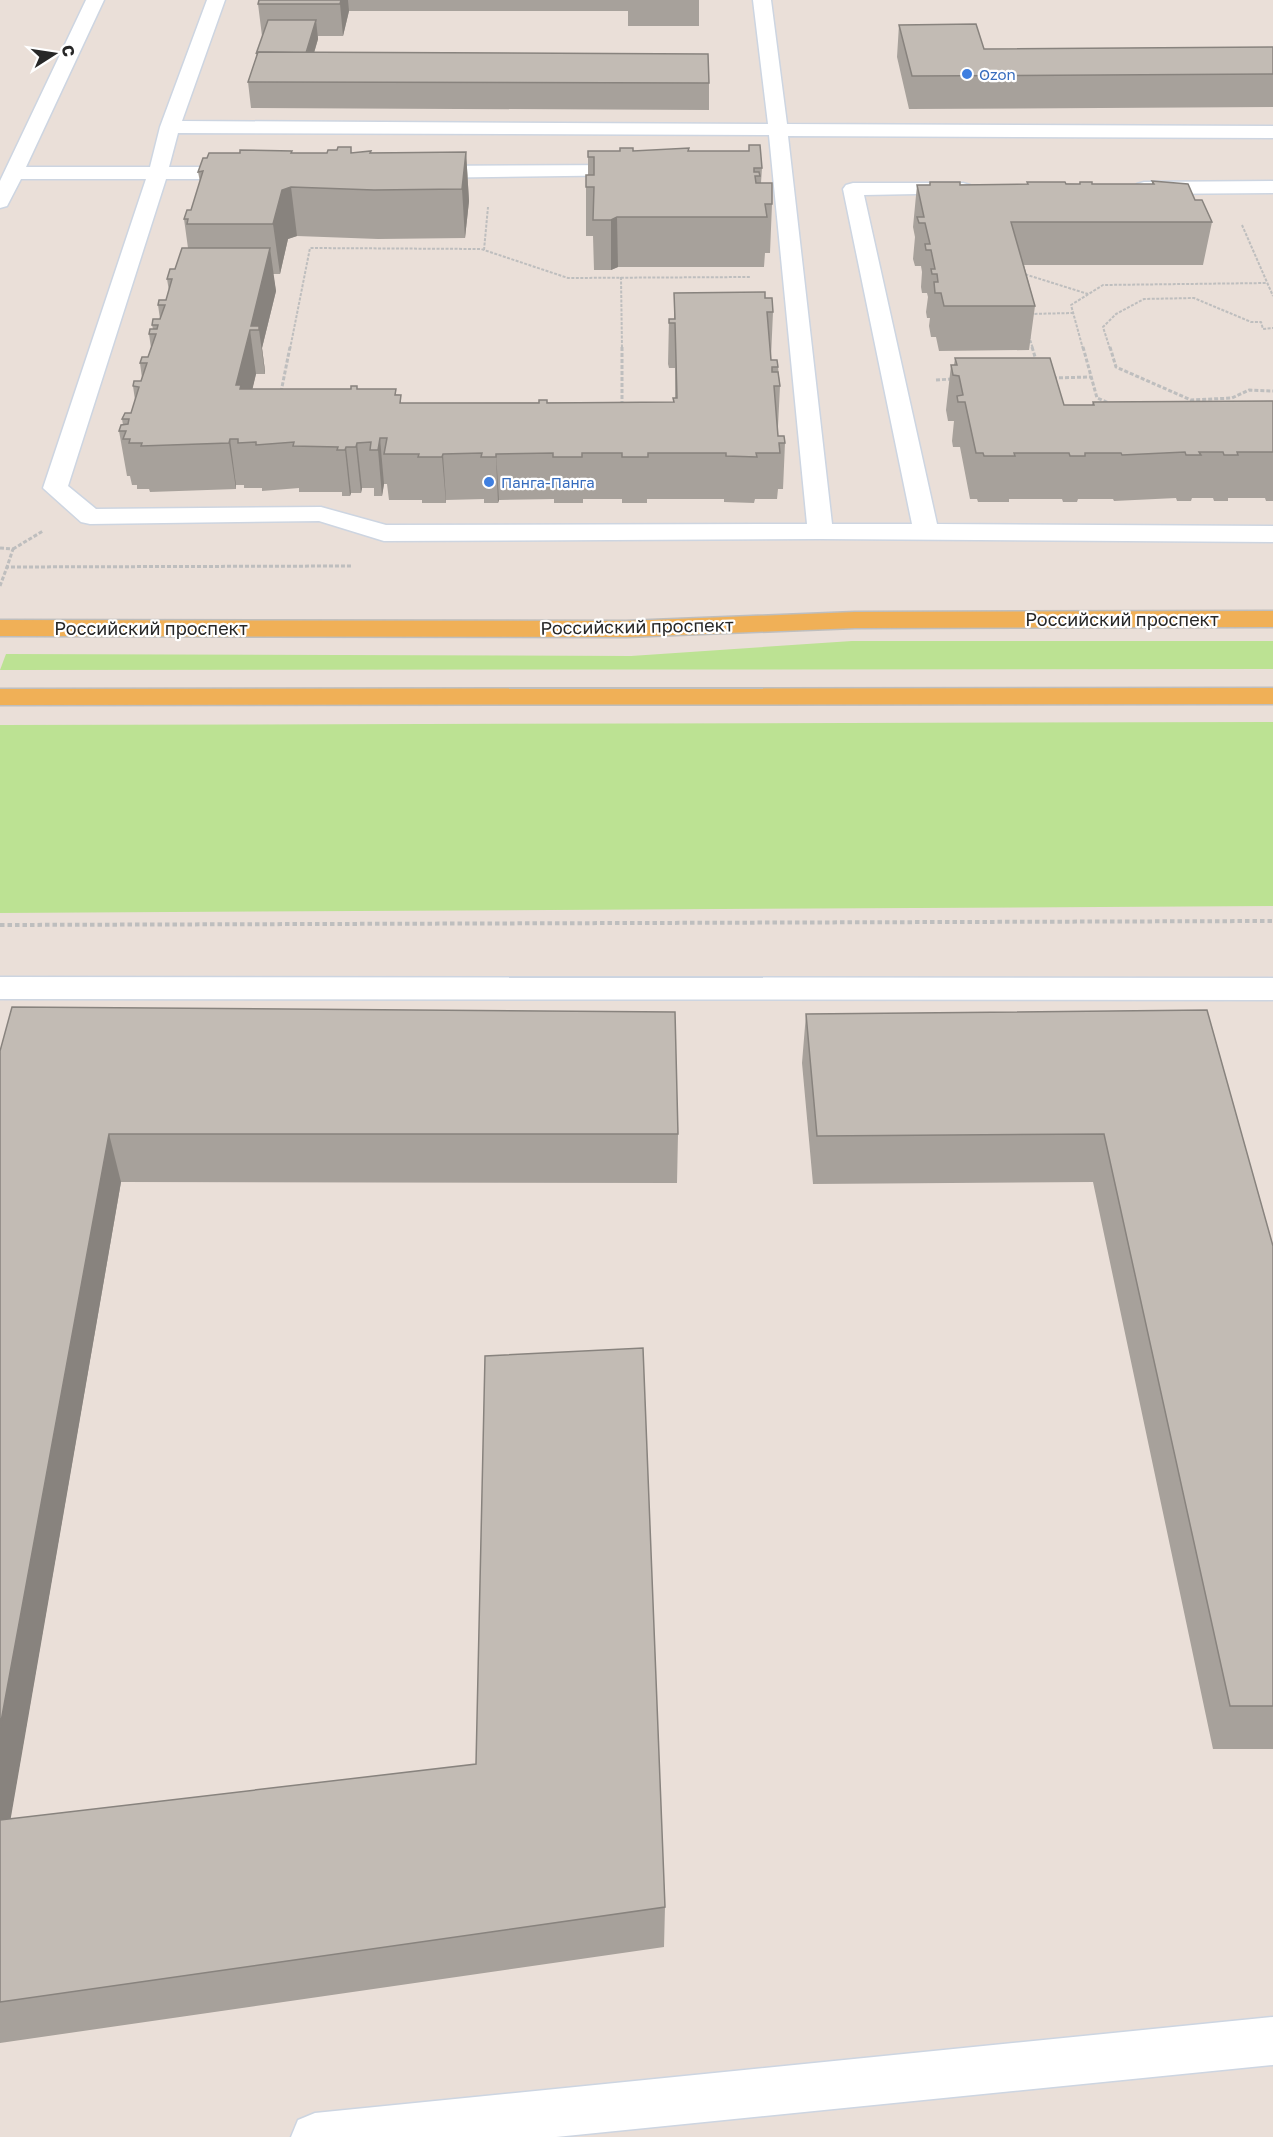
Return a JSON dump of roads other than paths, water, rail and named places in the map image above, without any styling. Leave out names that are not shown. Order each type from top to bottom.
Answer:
[{"type":"main road","name":"Российский проспект","points":[[0,628],[626,628],[855,620],[1273,619]]},
{"type":"main road","points":[[0,697],[1273,696]]},
{"type":"street","points":[[0,202],[95,0]]},
{"type":"street","points":[[216,0],[170,127],[158,173],[55,488],[90,517],[321,514],[384,533],[820,531],[1273,534]]},
{"type":"street","points":[[762,0],[783,170],[820,531]]},
{"type":"street","points":[[170,127],[1273,132]]},
{"type":"street","points":[[760,170],[783,170]]},
{"type":"street","points":[[406,172],[653,171]]},
{"type":"street","points":[[12,173],[264,173]]},
{"type":"street","points":[[1129,188],[1273,188]]},
{"type":"street","points":[[926,532],[853,189],[985,189]]},
{"type":"street","points":[[0,988],[1273,989]]},
{"type":"street","points":[[315,2137],[1273,2041]]},
{"type":"place","name":"Ozon","points":[[967,74]]},
{"type":"place","name":"Панга-Панга","points":[[489,482]]}]
